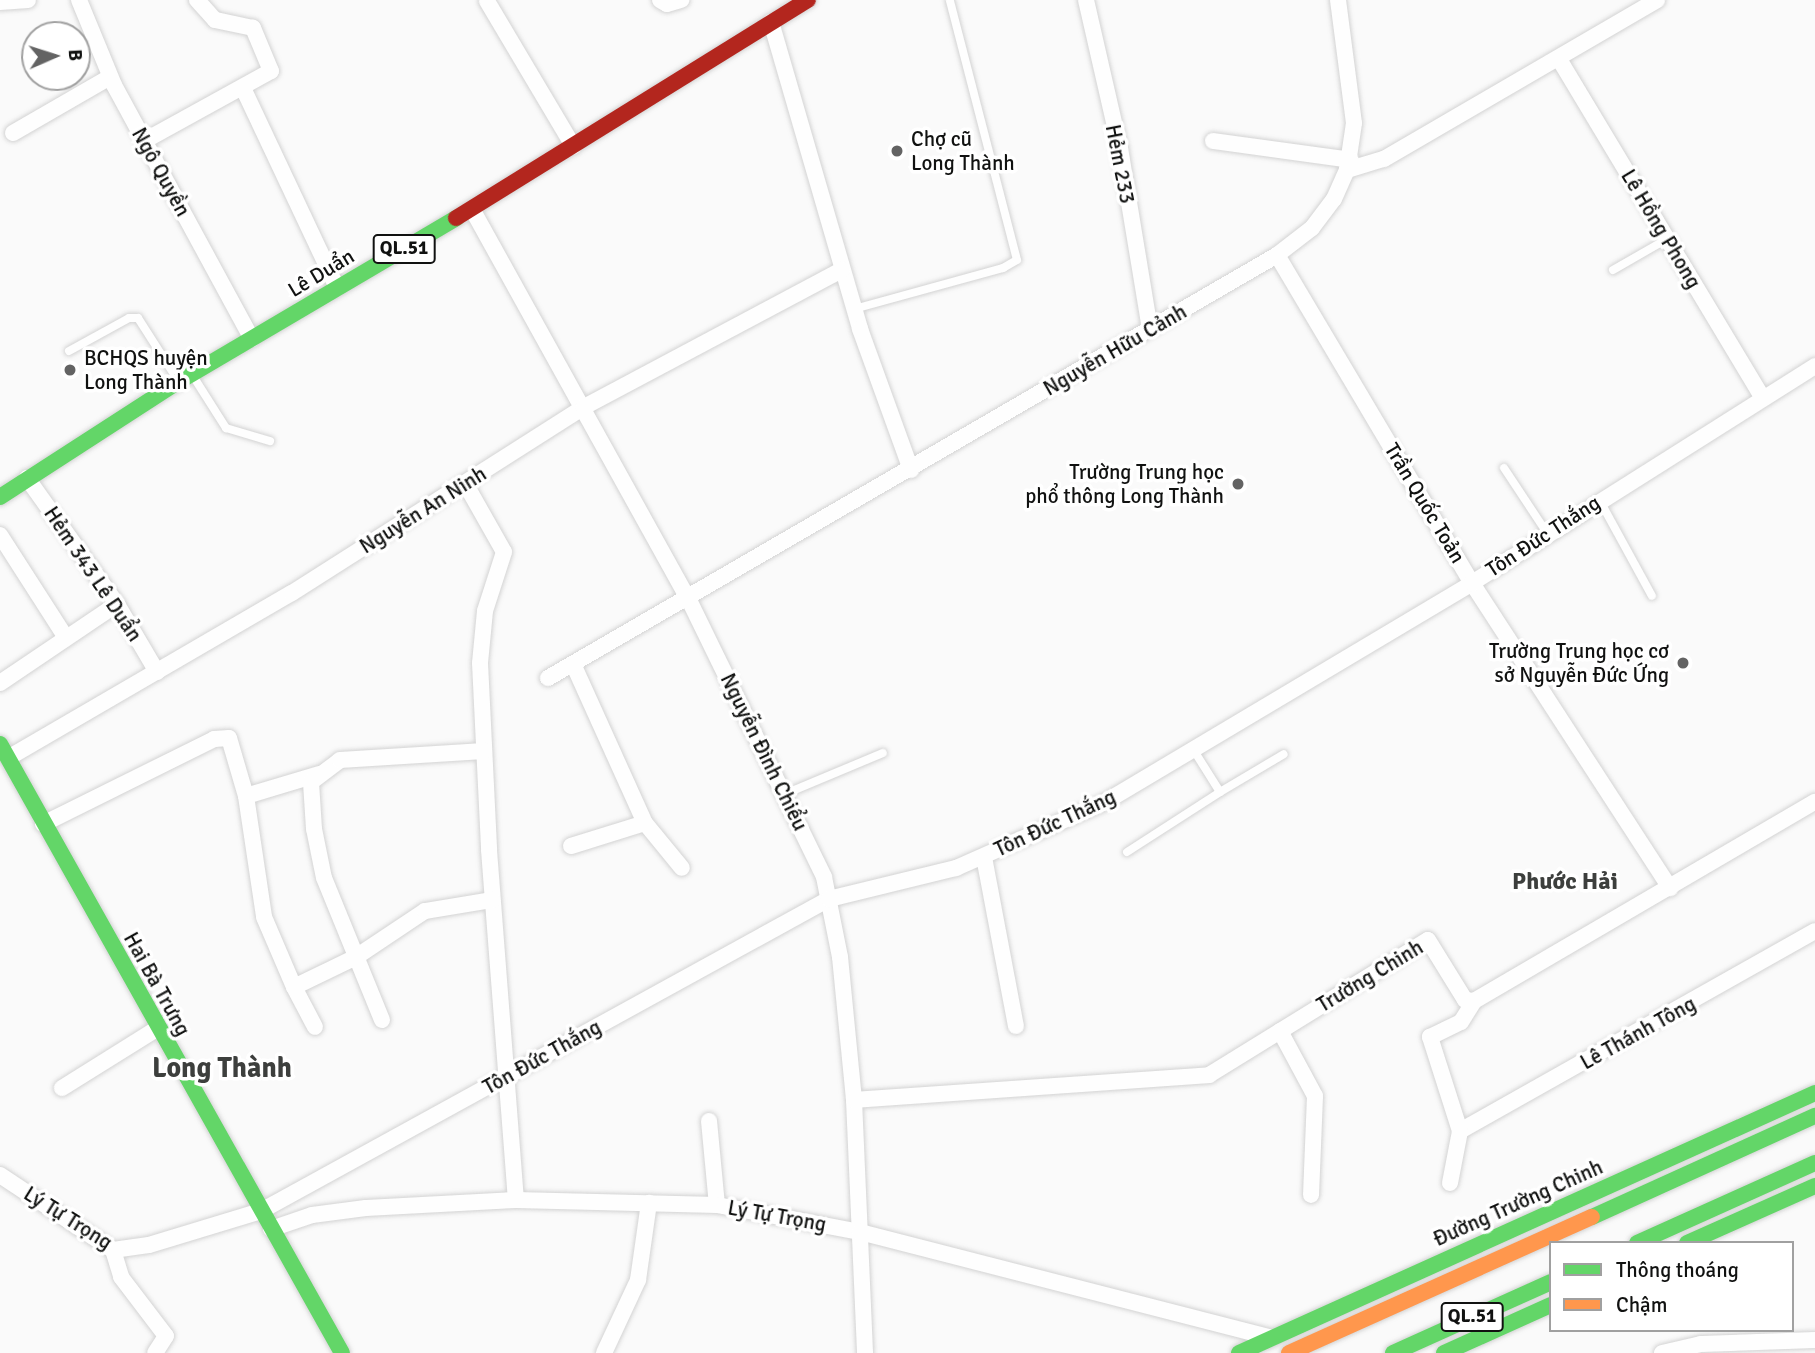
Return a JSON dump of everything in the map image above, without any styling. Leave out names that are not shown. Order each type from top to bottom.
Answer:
[{"type":"main road","name":"Lê Duẩn","points":[[0,498],[185,378],[472,209],[771,22],[787,4],[808,0]]},
{"type":"main road","name":"Hai Bà Trưng","points":[[4,751],[342,1353]]},
{"type":"main road","name":"Đường Trường Chinh","points":[[1239,1353],[1276,1345],[1815,1093]]},
{"type":"main road","name":"Đường Trường Chinh","points":[[1289,1353],[1815,1116]]},
{"type":"main road","points":[[1641,1241],[1815,1163]]},
{"type":"main road","points":[[1696,1241],[1815,1186]]},
{"type":"main road","name":"QL.51","points":[[1396,1352],[1549,1283]]},
{"type":"main road","name":"QL.51","points":[[1444,1353],[1549,1306]]},
{"type":"street","points":[[0,2],[28,0]]},
{"type":"street","name":"Ngô Quyền","points":[[79,0],[110,77],[252,339]]},
{"type":"street","points":[[144,141],[271,71],[253,28],[215,20],[197,0]]},
{"type":"street","points":[[660,0],[667,4],[681,0]]},
{"type":"street","name":"Hẻm 233","points":[[1086,0],[1119,148],[1150,329]]},
{"type":"street","name":"Nguyễn Hữu Cảnh","points":[[548,678],[689,600],[1278,255],[1311,228],[1334,200],[1349,165],[1354,123],[1338,0]]},
{"type":"street","points":[[1213,141],[1349,165],[1384,159],[1657,0]]},
{"type":"street","points":[[487,1],[573,146]]},
{"type":"street","points":[[771,22],[854,309],[911,470]]},
{"type":"street","name":"Lê Hồng Phong","points":[[1559,59],[1763,398]]},
{"type":"street","points":[[13,133],[110,77]]},
{"type":"street","points":[[243,88],[337,288]]},
{"type":"street","name":"Nguyễn Đình Chiểu","points":[[472,209],[689,600],[818,861],[840,957],[854,1100],[865,1353]]},
{"type":"street","name":"Trần Quốc Toản","points":[[1278,255],[1472,583],[1670,888]]},
{"type":"street","name":"Nguyễn An Ninh","points":[[4,751],[157,672],[584,407],[842,270]]},
{"type":"street","name":"Tôn Đức Thắng","points":[[261,1211],[829,900],[887,888],[984,857],[1105,802],[1472,583],[1599,499],[1815,366]]},
{"type":"street","name":"Hẻm 343 Lê Duẩn","points":[[27,478],[117,604],[157,672]]},
{"type":"street","points":[[465,483],[504,552],[481,633],[492,900],[516,1200]]},
{"type":"street","points":[[0,535],[66,638]]},
{"type":"street","points":[[0,683],[117,604]]},
{"type":"street","points":[[574,666],[645,824],[682,868]]},
{"type":"street","points":[[43,824],[222,737],[231,743],[247,796],[256,887],[264,917],[314,1027]]},
{"type":"street","points":[[247,796],[319,774],[340,760],[484,751]]},
{"type":"street","points":[[319,774],[309,791],[324,878],[382,1020]]},
{"type":"street","points":[[1450,1183],[1460,1131],[1430,1037],[1461,1022],[1474,1001],[1815,802]]},
{"type":"street","points":[[572,846],[645,824]]},
{"type":"street","points":[[984,857],[1016,1026]]},
{"type":"street","points":[[294,987],[356,957],[425,911],[492,900]]},
{"type":"street","name":"Lê Thánh Tông","points":[[1460,1131],[1815,931]]},
{"type":"street","name":"Trường Chinh","points":[[854,1100],[1201,1076],[1428,940],[1465,1000],[1474,1001]]},
{"type":"street","points":[[62,1088],[158,1028]]},
{"type":"street","points":[[1280,1031],[1315,1096],[1311,1195]]},
{"type":"street","points":[[709,1121],[716,1205]]},
{"type":"street","name":"Lý Tự Trọng","points":[[0,1175],[113,1250],[149,1245],[261,1211]]},
{"type":"street","name":"Lý Tự Trọng","points":[[271,1228],[336,1211],[516,1200],[716,1205],[860,1232],[1276,1345]]},
{"type":"street","points":[[604,1353],[638,1280],[649,1203]]},
{"type":"street","points":[[113,1250],[121,1278],[166,1336],[155,1353]]},
{"type":"street","points":[[1668,1352],[1719,1336],[1815,1340]]},
{"type":"lane","points":[[854,309],[1003,268],[1017,260],[950,0]]},
{"type":"lane","points":[[1614,270],[1667,240]]},
{"type":"lane","points":[[69,351],[129,318],[138,318],[226,428],[270,441]]},
{"type":"lane","points":[[1504,468],[1547,533]]},
{"type":"lane","points":[[1599,499],[1652,596]]},
{"type":"lane","points":[[1193,749],[1220,792]]},
{"type":"lane","points":[[785,794],[883,753]]},
{"type":"lane","points":[[1126,852],[1284,754]]},
{"type":"traffic: fast","points":[[0,497],[178,382],[456,218]]},
{"type":"traffic: fast","points":[[0,744],[342,1353]]},
{"type":"traffic: fast","points":[[1239,1353],[1815,1093]]},
{"type":"traffic: fast","points":[[1592,1217],[1815,1116]]},
{"type":"traffic: fast","points":[[1641,1241],[1815,1163]]},
{"type":"traffic: fast","points":[[1691,1241],[1815,1186]]},
{"type":"traffic: fast","points":[[1393,1353],[1549,1283]]},
{"type":"traffic: fast","points":[[1444,1353],[1549,1306]]},
{"type":"traffic: slow","points":[[1289,1353],[1592,1217]]},
{"type":"traffic: jam","points":[[456,218],[808,0]]},
{"type":"place","name":"Chợ cũ Long Thành","points":[[897,151]]},
{"type":"place","name":"BCHQS huyện Long Thành","points":[[70,370]]},
{"type":"place","name":"Trường Trung học phổ thông Long Thành","points":[[1238,484]]},
{"type":"place","name":"Trường Trung học cơ sở Nguyễn Đức Ứng","points":[[1683,663]]},
{"type":"district","name":"Phước Hải","points":[[1565,882]]},
{"type":"district","name":"Long Thành","points":[[222,1068]]}]
